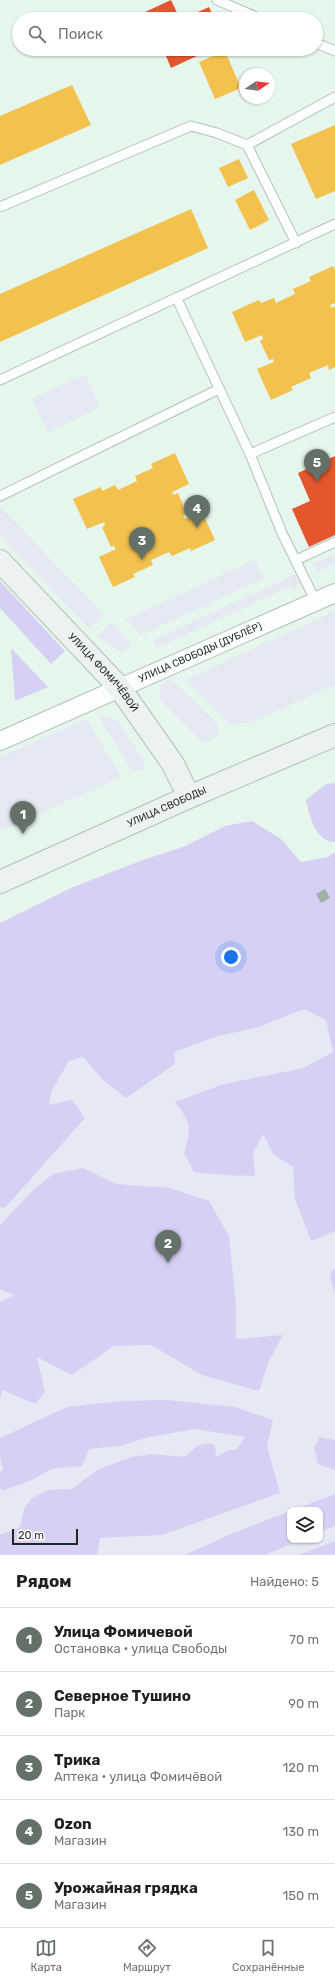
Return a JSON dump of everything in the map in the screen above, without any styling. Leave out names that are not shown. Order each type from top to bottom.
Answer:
[{"type":"main road","name":"УЛИЦА ФОМИЧЁВОЙ","points":[[1,564],[119,687],[173,764],[189,797]]},
{"type":"main road","name":"УЛИЦА СВОБОДЫ","points":[[0,882],[189,797],[335,735]]},
{"type":"street","name":"УЛИЦА СВОБОДЫ (ДУБЛЁР)","points":[[0,741],[119,687],[335,593]]},
{"type":"lane","points":[[217,0],[245,12]]},
{"type":"lane","points":[[323,46],[335,52]]},
{"type":"lane","points":[[247,145],[335,97]]},
{"type":"lane","points":[[0,206],[191,126],[217,133],[247,145],[296,243]]},
{"type":"lane","points":[[0,380],[177,299],[335,224]]},
{"type":"lane","points":[[177,299],[250,454],[282,533],[316,602]]},
{"type":"lane","points":[[0,496],[220,389]]},
{"type":"lane","points":[[250,454],[335,417]]},
{"type":"lane","points":[[296,560],[335,542]]},
{"type":"shaded area","points":[[85,374],[100,407],[48,432],[32,399]]},
{"type":"shaded area","points":[[0,506],[104,615],[90,629],[0,535]]},
{"type":"shaded area","points":[[335,554],[335,564],[317,572],[313,564]]},
{"type":"shaded area","points":[[255,560],[264,578],[141,635],[126,619]]},
{"type":"shaded area","points":[[296,574],[299,582],[293,591],[291,586],[157,648],[153,640]]},
{"type":"shaded area","points":[[0,581],[65,651],[51,664],[0,608]]},
{"type":"shaded area","points":[[335,611],[335,685],[249,723],[229,724],[185,680]]},
{"type":"shaded area","points":[[111,623],[132,645],[122,653],[97,636]]},
{"type":"shaded area","points":[[11,648],[48,687],[15,701]]},
{"type":"shaded area","points":[[170,678],[218,724],[219,735],[203,743],[160,700],[159,686]]},
{"type":"shaded area","points":[[100,715],[117,720],[142,757],[145,768],[138,771],[131,770],[102,722]]},
{"type":"shaded area","points":[[87,719],[121,777],[0,831],[0,757]]},
{"type":"shaded area","points":[[335,783],[335,842],[328,841],[318,833],[311,820],[306,800],[326,784]]},
{"type":"shaded area","points":[[252,821],[281,839],[301,862],[328,857],[335,852],[335,1231],[311,1241],[295,1199],[293,1167],[273,1154],[263,1134],[253,1153],[255,1176],[194,1172],[184,1153],[189,1131],[187,1121],[175,1102],[224,1084],[304,1068],[333,1052],[326,1020],[304,1009],[256,1028],[218,1036],[174,1052],[175,1064],[126,1098],[103,1080],[83,1057],[69,1061],[52,1090],[49,1105],[72,1100],[85,1118],[5,1208],[0,1207],[0,923],[71,888],[140,861],[183,847],[225,826]]},
{"type":"shaded area","points":[[335,872],[335,1555],[0,1555],[0,1016]]},
{"type":"shaded area","points":[[83,1168],[116,1184],[170,1188],[209,1201],[229,1236],[236,1304],[236,1339],[283,1335],[269,1361],[259,1391],[202,1375],[151,1345],[114,1346],[72,1375],[37,1357],[45,1392],[35,1404],[2,1390],[0,1401],[0,1302],[14,1295],[0,1289],[0,1225],[34,1189],[53,1174]]},
{"type":"shaded area","points":[[335,1269],[335,1293],[330,1279],[332,1270]]},
{"type":"shaded area","points":[[168,1400],[235,1407],[273,1420],[267,1446],[280,1493],[162,1535],[100,1538],[97,1555],[0,1555],[0,1535],[20,1527],[24,1509],[32,1498],[49,1490],[72,1489],[97,1470],[131,1457],[152,1454],[185,1457],[198,1446],[202,1444],[210,1444],[215,1445],[216,1457],[229,1450],[236,1450],[245,1437],[195,1429],[149,1437],[120,1446],[89,1449],[82,1466],[52,1469],[30,1481],[2,1491],[0,1488],[0,1473],[3,1468],[0,1458],[0,1438],[67,1407],[120,1401]]},
{"type":"shaded area","points":[[320,1437],[335,1440],[335,1470],[318,1464],[314,1447]]},
{"type":"shaded area","points":[[335,1494],[335,1526],[323,1531],[323,1507],[301,1507]]},
{"type":"shaded area","points":[[287,1512],[287,1543],[294,1543],[265,1555],[185,1555],[231,1534]]},
{"type":"shaded area","points":[[335,1541],[335,1555],[299,1555]]},
{"type":"building: Жильё","points":[[213,56],[227,56],[239,83],[239,89],[215,99],[199,62]]},
{"type":"building: Жильё","points":[[72,85],[91,125],[0,165],[0,116]]},
{"type":"building: Жильё","points":[[335,125],[335,191],[316,199],[291,144]]},
{"type":"building: Жильё","points":[[239,159],[248,178],[228,187],[219,168]]},
{"type":"building: Жильё","points":[[254,190],[269,220],[250,230],[235,200]]},
{"type":"building: Жильё","points":[[191,209],[208,248],[0,342],[0,294]]},
{"type":"building: Жильё","points":[[333,266],[335,270],[335,303],[330,305],[332,308],[335,306],[335,367],[329,370],[328,365],[309,373],[311,378],[291,387],[293,390],[271,400],[257,369],[274,362],[273,359],[269,360],[260,341],[263,339],[262,335],[245,342],[232,312],[259,300],[261,303],[274,298],[276,303],[295,294],[293,289],[311,281],[309,277]]},
{"type":"building: Жильё","points":[[175,453],[189,484],[172,492],[174,495],[178,493],[187,514],[183,516],[185,519],[202,512],[215,540],[191,551],[190,548],[172,556],[169,552],[151,560],[153,565],[133,574],[135,577],[113,587],[99,557],[116,549],[114,546],[111,547],[102,527],[105,526],[104,522],[87,529],[73,499],[101,487],[102,491],[115,485],[118,490],[137,481],[135,476],[153,468],[151,464]]},
{"type":"building: Торговля","points":[[171,0],[177,12],[145,12]]},
{"type":"building: Торговля","points":[[209,7],[212,12],[198,12]]},
{"type":"building: Торговля","points":[[166,56],[197,56],[171,68]]},
{"type":"building: Торговля","points":[[335,456],[335,535],[309,547],[292,509],[310,501],[298,473]]},
{"type":"building: Прочее","points":[[325,889],[330,898],[321,903],[316,894]]},
{"type":"place","name":"Урожайная грядка","points":[[317,482]]},
{"type":"place","name":"Ozon","points":[[197,528]]},
{"type":"place","name":"Трика","points":[[142,560]]},
{"type":"place","name":"Улица Фомичевой","points":[[23,834]]},
{"type":"place","name":"Северное Тушино","points":[[168,1263]]}]
